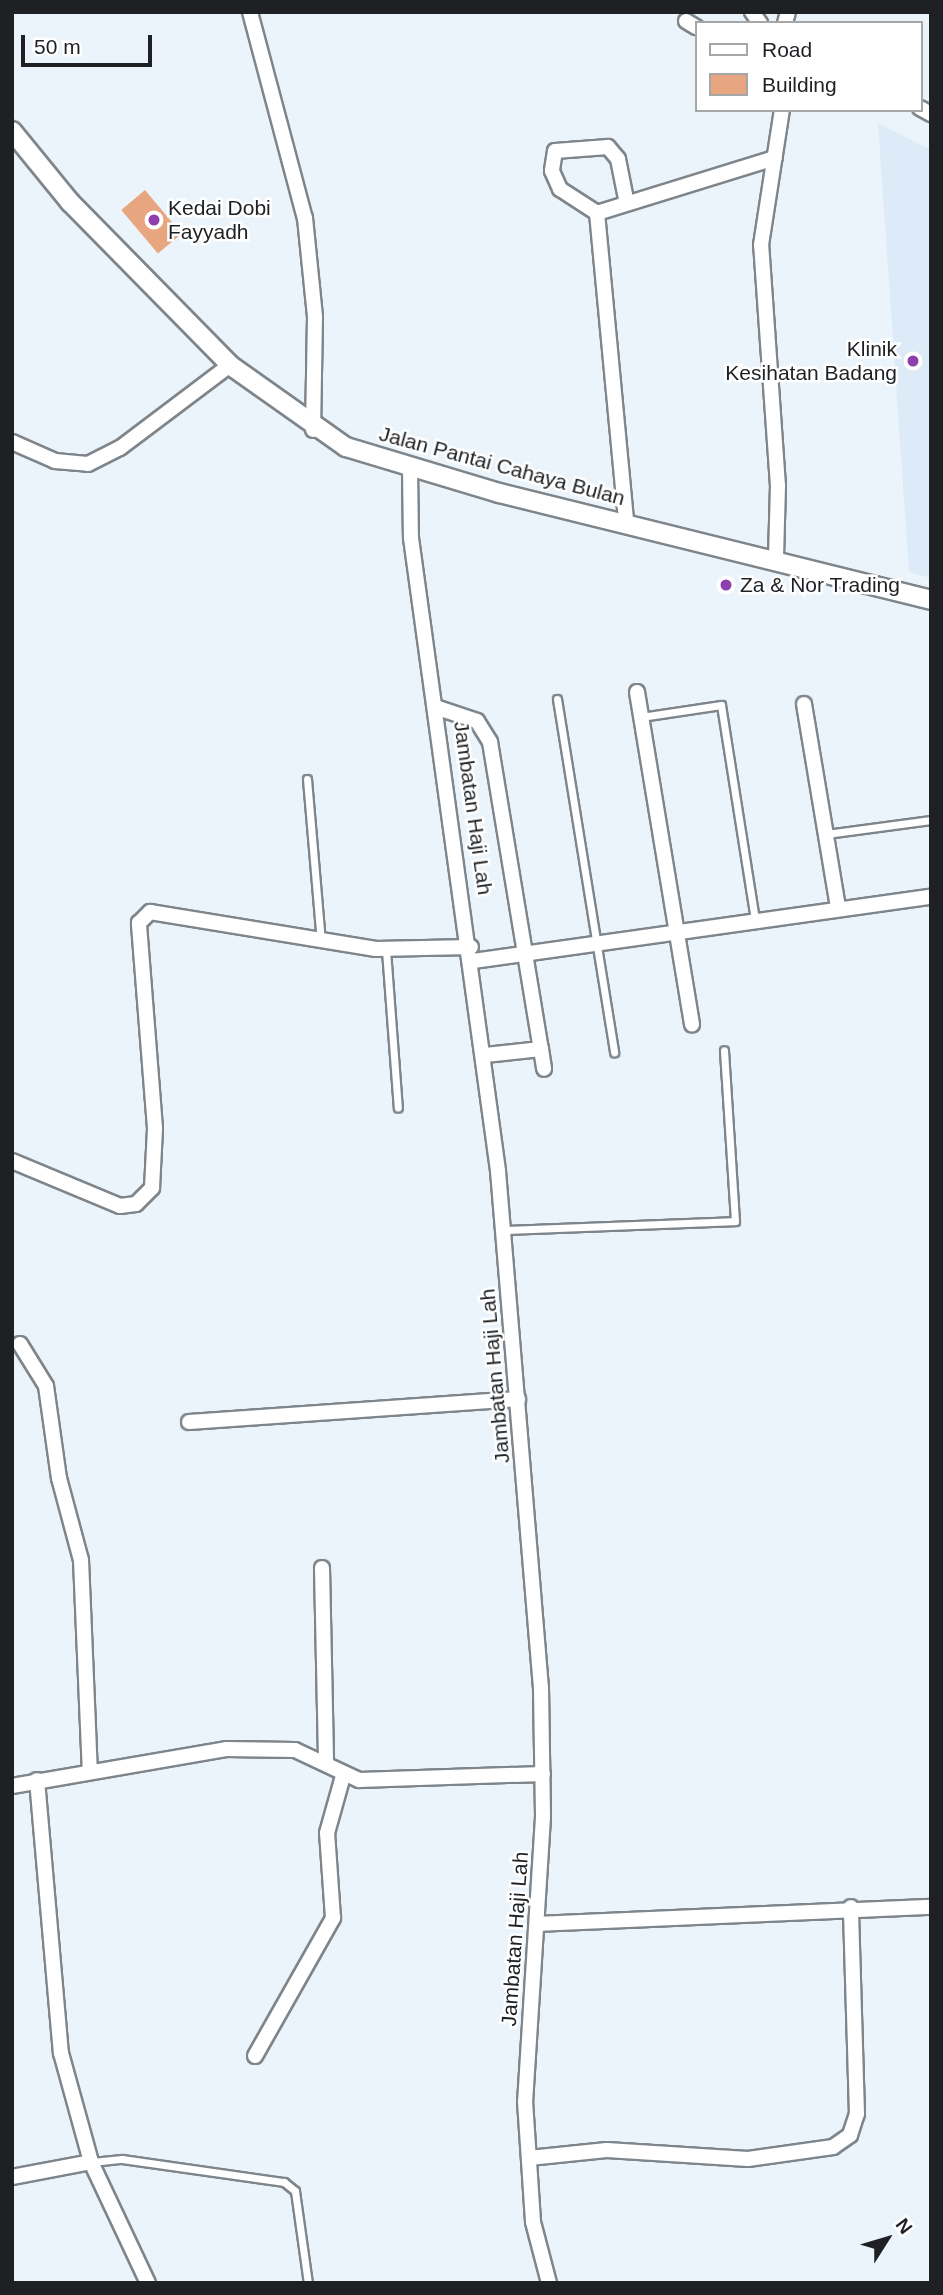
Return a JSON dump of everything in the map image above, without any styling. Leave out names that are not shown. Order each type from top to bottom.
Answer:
[{"type":"street","points":[[250,12],[305,218],[315,317],[313,429]]},
{"type":"street","points":[[776,557],[778,486],[761,245],[782,112]]},
{"type":"street","name":"Jalan Pantai Cahaya Bulan","points":[[12,131],[70,202],[230,365],[313,429],[410,469],[776,557],[931,600]]},
{"type":"street","points":[[597,213],[560,189],[552,171],[555,151],[608,147],[618,159],[626,199]]},
{"type":"street","points":[[597,213],[626,199],[775,158]]},
{"type":"street","points":[[597,213],[626,522]]},
{"type":"street","points":[[12,442],[55,461],[88,464],[230,365]]},
{"type":"street","name":"Jambatan Haji Lah","points":[[410,469],[411,538],[438,708],[485,1055],[518,1399],[543,1774],[537,1924],[525,2101],[533,2222],[549,2283]]},
{"type":"street","points":[[637,692],[692,1024]]},
{"type":"street","points":[[804,704],[838,908]]},
{"type":"street","points":[[438,708],[477,721],[491,742],[544,1069]]},
{"type":"street","points":[[12,1161],[120,1206],[136,1204],[152,1188],[143,916],[386,950],[472,954],[527,953],[596,941],[931,897]]},
{"type":"street","points":[[485,1055],[541,1049]]},
{"type":"street","points":[[20,1344],[46,1387],[59,1478],[81,1560],[90,1772]]},
{"type":"street","points":[[189,1422],[518,1399]]},
{"type":"street","points":[[323,1569],[326,1760]]},
{"type":"street","points":[[12,1786],[226,1749],[295,1750],[326,1760],[343,1776],[543,1774]]},
{"type":"street","points":[[255,2056],[332,1918],[327,1833],[343,1776]]},
{"type":"street","points":[[37,1780],[61,2053],[91,2162],[148,2283]]},
{"type":"street","points":[[529,2158],[607,2150],[748,2159],[833,2147],[850,2135],[857,2114],[851,1907]]},
{"type":"street","points":[[537,1924],[851,1907],[931,1907]]},
{"type":"street","points":[[12,2177],[91,2162]]},
{"type":"lane","points":[[557,699],[614,1052]]},
{"type":"lane","points":[[641,717],[721,705],[755,920]]},
{"type":"lane","points":[[307,779],[321,942]]},
{"type":"lane","points":[[826,834],[931,820]]},
{"type":"lane","points":[[386,950],[398,1108]]},
{"type":"lane","points":[[503,1230],[735,1221],[724,1050]]},
{"type":"lane","points":[[91,2162],[122,2159],[284,2182],[295,2191],[308,2283]]},
{"type":"shaded area","name":"Klinik Kesihatan Badang","points":[[878,123],[931,150],[931,578],[909,572]]},
{"type":"building","points":[[145,190],[182,234],[158,254],[121,210]]},
{"type":"place","name":"Kedai Dobi Fayyadh","points":[[154,220]]},
{"type":"place","name":"Klinik Kesihatan Badang","points":[[913,361]]},
{"type":"place","name":"Za & Nor Trading","points":[[726,585]]}]
